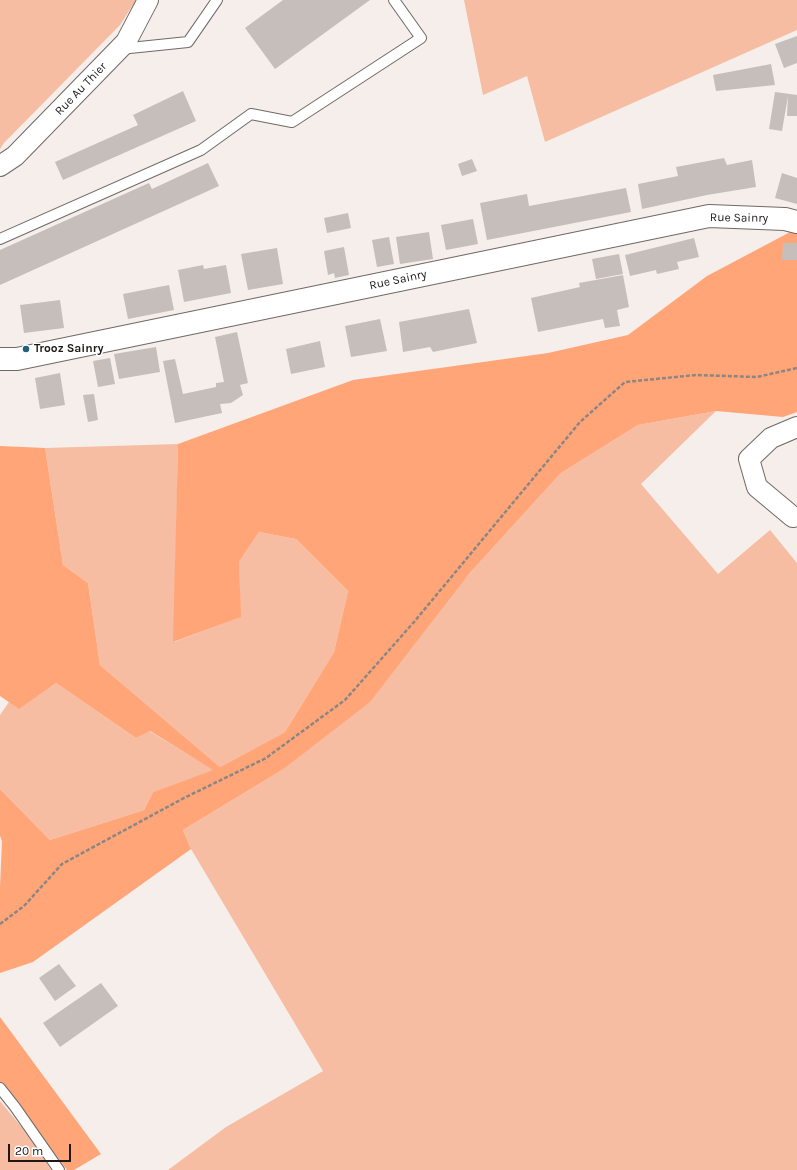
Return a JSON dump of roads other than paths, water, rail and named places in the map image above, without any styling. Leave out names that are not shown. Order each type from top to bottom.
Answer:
[{"type":"street","name":"Rue Au Thier","points":[[0,166],[15,156],[126,42],[148,0]]},
{"type":"street","name":"Rue Sainry","points":[[0,359],[17,359],[709,216],[785,219],[797,222]]},
{"type":"street","points":[[793,517],[757,487],[749,459],[771,438],[797,427]]},
{"type":"lane","points":[[119,49],[188,42],[217,0]]},
{"type":"lane","points":[[0,239],[201,150],[251,114],[292,122],[421,38],[394,0]]},
{"type":"lane","points":[[0,1088],[60,1170]]},
{"type":"place","name":"Trooz Sainry","points":[[26,349]]}]
